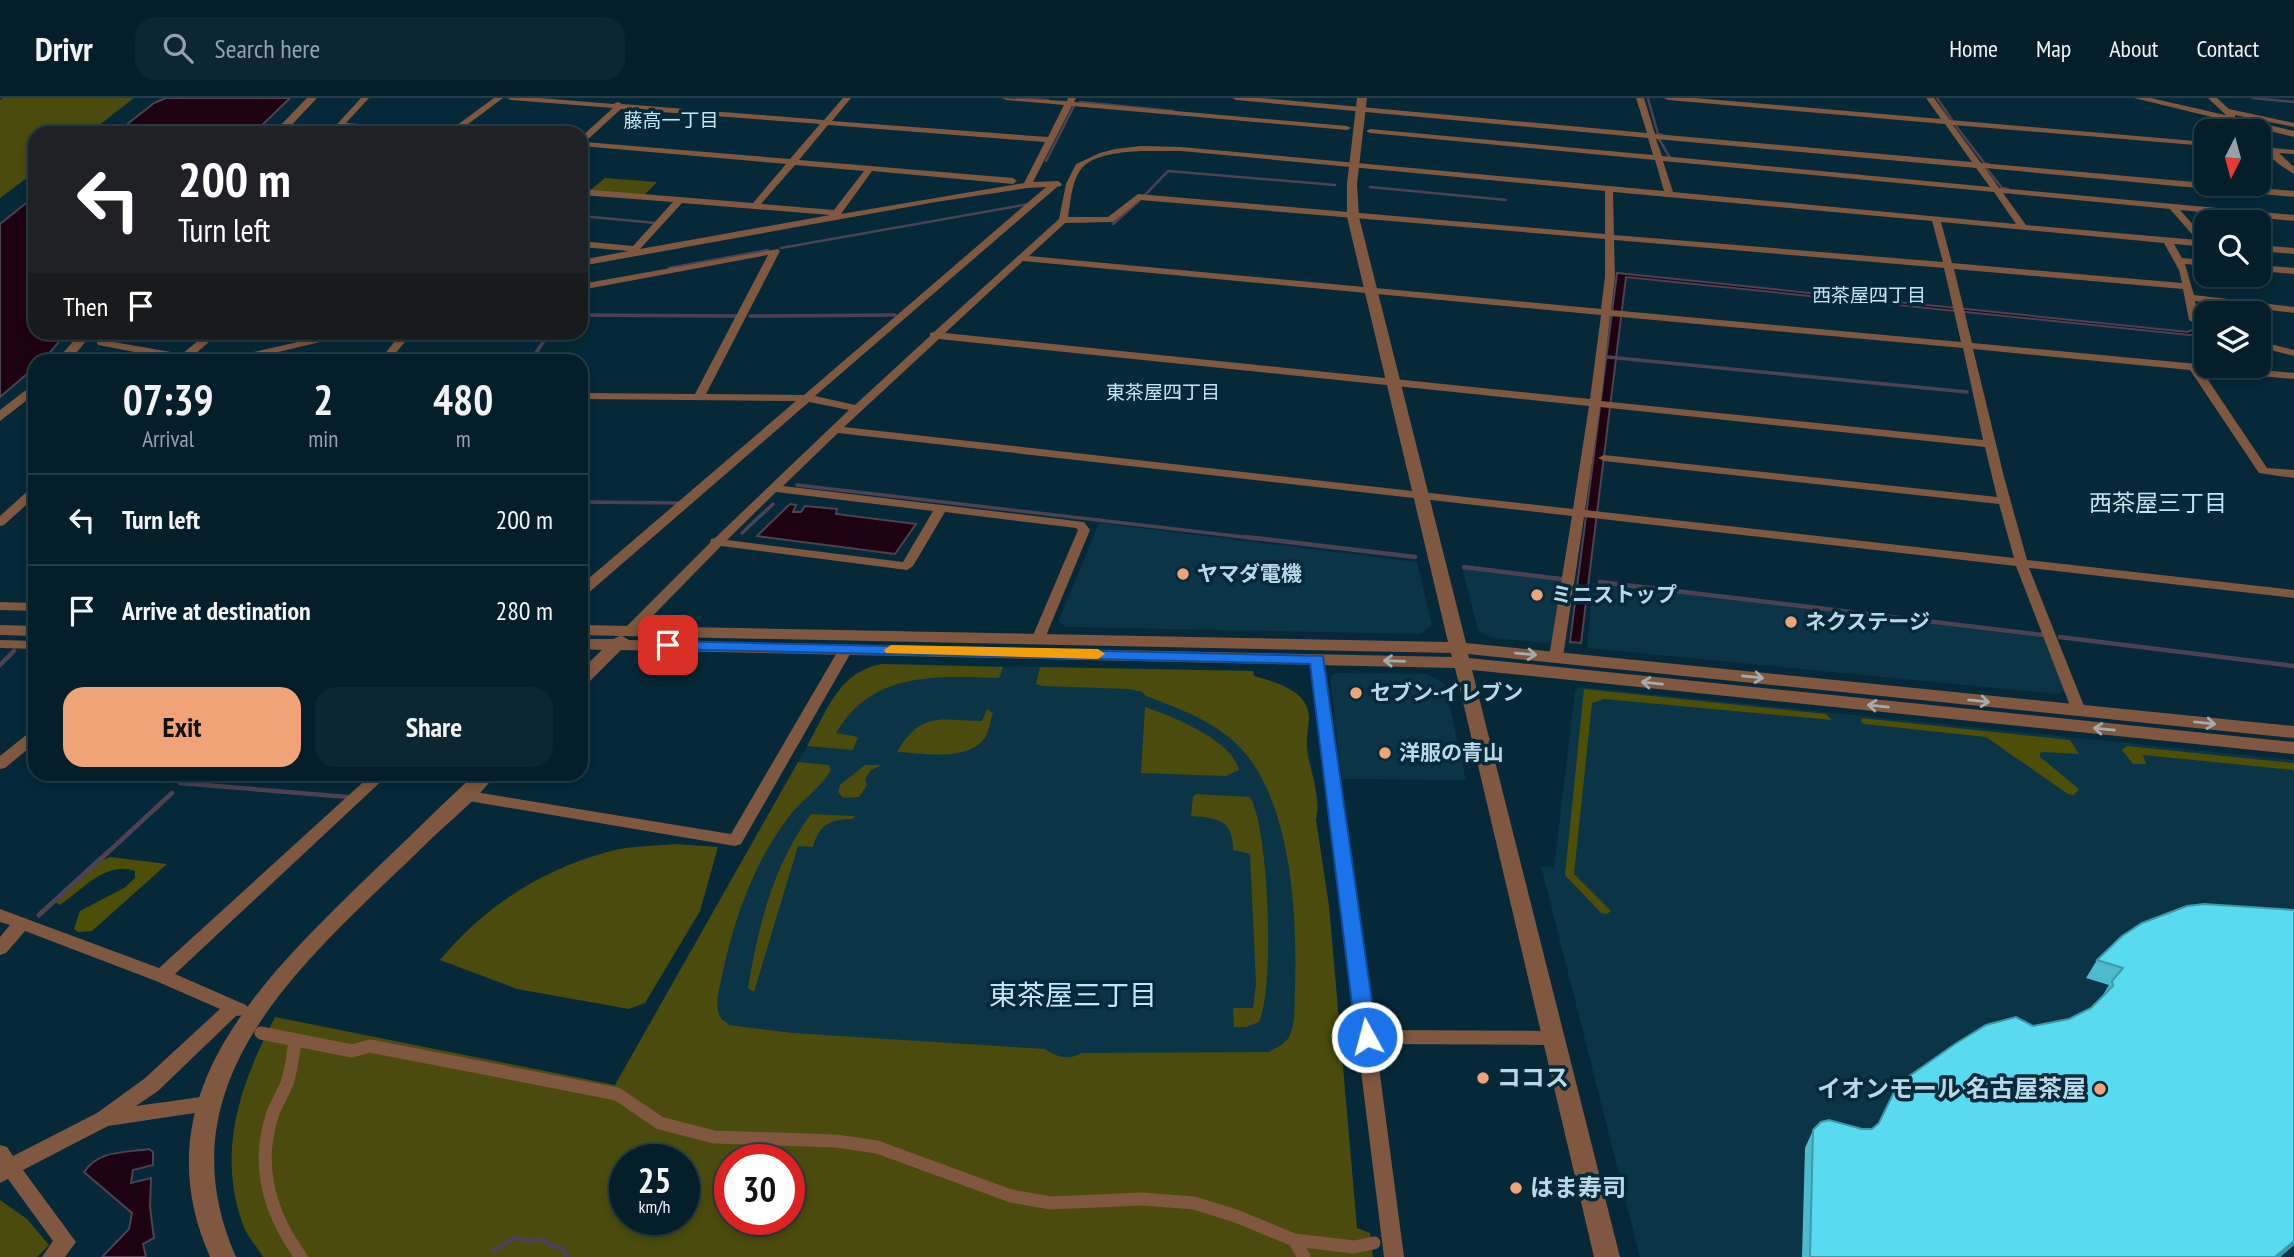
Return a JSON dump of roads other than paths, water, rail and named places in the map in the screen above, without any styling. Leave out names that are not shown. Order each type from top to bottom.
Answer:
[{"type":"street","points":[[285,126],[312,98]]},
{"type":"street","points":[[341,125],[365,98]]},
{"type":"street","points":[[460,126],[499,98]]},
{"type":"street","points":[[511,98],[1050,140]]},
{"type":"street","points":[[588,136],[625,98]]},
{"type":"street","points":[[755,206],[847,98]]},
{"type":"street","points":[[1006,98],[1071,100],[1347,128]]},
{"type":"street","points":[[1236,98],[1361,104],[1651,135],[2294,194]]},
{"type":"street","points":[[1640,98],[1669,194]]},
{"type":"street","points":[[1668,98],[2194,143]]},
{"type":"street","points":[[1930,98],[2024,228]]},
{"type":"street","points":[[2139,98],[2217,119]]},
{"type":"street","points":[[2153,98],[2229,113],[2294,130]]},
{"type":"street","points":[[2212,98],[2229,113]]},
{"type":"street","points":[[1027,185],[1071,100]]},
{"type":"street","points":[[1361,104],[1353,217],[1607,1257]]},
{"type":"street","points":[[341,125],[355,126]]},
{"type":"street","points":[[2272,129],[2294,130]]},
{"type":"street","points":[[1370,131],[2294,218]]},
{"type":"street","points":[[588,144],[870,168],[1027,185]]},
{"type":"street","points":[[588,673],[715,542],[934,335],[1063,220],[1070,184],[1079,166],[1109,152],[1141,148],[1355,165],[2194,243]]},
{"type":"street","points":[[2272,150],[2294,152]]},
{"type":"street","points":[[2272,151],[2294,171]]},
{"type":"street","points":[[834,216],[870,168]]},
{"type":"street","points":[[588,586],[1055,184]]},
{"type":"street","points":[[588,262],[761,232],[834,216],[1027,185],[1070,184]]},
{"type":"street","points":[[1556,657],[1581,514],[1608,313],[1609,190]]},
{"type":"street","points":[[588,193],[755,206],[834,216]]},
{"type":"street","points":[[1063,220],[1110,220],[1138,197],[1947,265],[2188,291],[2294,310]]},
{"type":"street","points":[[636,252],[680,200]]},
{"type":"street","points":[[2172,206],[2194,231]]},
{"type":"street","points":[[1936,220],[1969,346],[1989,444],[2022,564],[2079,711]]},
{"type":"street","points":[[761,232],[775,251]]},
{"type":"street","points":[[2168,241],[2178,260],[2194,320]]},
{"type":"street","points":[[588,245],[636,252]]},
{"type":"street","points":[[2271,249],[2294,251]]},
{"type":"street","points":[[699,397],[775,251]]},
{"type":"street","points":[[588,286],[775,251]]},
{"type":"street","points":[[1021,258],[2294,376]]},
{"type":"street","points":[[2178,260],[2194,262]]},
{"type":"street","points":[[2271,269],[2294,271]]},
{"type":"street","points":[[934,335],[1989,444]]},
{"type":"street","points":[[68,354],[81,340]]},
{"type":"street","points":[[104,340],[102,343],[158,354]]},
{"type":"street","points":[[190,354],[210,340]]},
{"type":"street","points":[[259,354],[321,340]]},
{"type":"street","points":[[390,354],[401,340]]},
{"type":"street","points":[[2271,348],[2293,355]]},
{"type":"street","points":[[2193,367],[2263,471],[2294,474]]},
{"type":"street","points":[[0,417],[28,393]]},
{"type":"street","points":[[588,396],[806,398],[856,408]]},
{"type":"street","points":[[834,429],[2294,594]]},
{"type":"street","points":[[1604,458],[2005,501]]},
{"type":"street","points":[[772,488],[1080,525],[1084,530],[1038,640]]},
{"type":"street","points":[[0,522],[28,500]]},
{"type":"street","points":[[715,542],[907,566],[941,509]]},
{"type":"street","points":[[0,606],[28,607]]},
{"type":"street","points":[[0,618],[28,619]]},
{"type":"street","points":[[0,630],[28,631]]},
{"type":"street","points":[[588,630],[1038,640],[1556,657],[2294,732]]},
{"type":"street","points":[[588,644],[1317,659],[1460,655],[2294,748]]},
{"type":"street","points":[[0,645],[28,645]]},
{"type":"street","points":[[463,795],[735,840],[846,649]]},
{"type":"street","points":[[1317,659],[1394,1257]]},
{"type":"street","points":[[0,764],[28,741]]},
{"type":"street","points":[[162,976],[373,781]]},
{"type":"street","points":[[223,1257],[204,1205],[202,1146],[208,1104],[232,1046],[249,1018],[292,964],[478,781]]},
{"type":"street","points":[[0,915],[162,976],[295,1040],[352,1051],[370,1046],[617,1094],[660,1123],[714,1137],[836,1142],[877,1147],[1012,1196],[1051,1203],[1142,1199],[1194,1203],[1236,1216],[1294,1240],[1351,1252],[1374,1243]]},
{"type":"street","points":[[0,948],[22,923]]},
{"type":"street","points":[[51,1257],[66,1242],[3,1165],[104,1119],[249,1018]]},
{"type":"street","points":[[1367,1037],[1555,1038]]},
{"type":"street","points":[[295,1040],[289,1077],[272,1114],[263,1162],[268,1198],[284,1235],[301,1257]]},
{"type":"street","points":[[104,1119],[208,1104]]},
{"type":"street","points":[[1294,1240],[1304,1257]]},
{"type":"waterway","points":[[1017,98],[1048,100]]},
{"type":"waterway","points":[[1937,98],[1952,120]]},
{"type":"waterway","points":[[2253,98],[2294,102]]},
{"type":"waterway","points":[[1648,99],[1658,134],[1662,135]]},
{"type":"waterway","points":[[1080,102],[1173,111]]},
{"type":"waterway","points":[[1046,161],[1075,104]]},
{"type":"waterway","points":[[1956,126],[1985,164],[1988,164]]},
{"type":"waterway","points":[[1659,139],[1670,158]]},
{"type":"waterway","points":[[1987,169],[2002,188],[2008,189]]},
{"type":"waterway","points":[[1144,196],[1168,171],[1335,185]]},
{"type":"waterway","points":[[1370,187],[1506,200]]},
{"type":"waterway","points":[[1113,224],[1140,200]]},
{"type":"waterway","points":[[781,248],[1029,204]]},
{"type":"waterway","points":[[588,217],[656,223]]},
{"type":"waterway","points":[[669,268],[768,250]]},
{"type":"waterway","points":[[588,315],[736,316]]},
{"type":"waterway","points":[[750,316],[895,315]]},
{"type":"waterway","points":[[535,354],[545,340]]},
{"type":"waterway","points":[[1607,357],[1967,392]]},
{"type":"waterway","points":[[797,485],[1261,539]]},
{"type":"waterway","points":[[588,502],[678,503]]},
{"type":"waterway","points":[[742,533],[773,504]]},
{"type":"waterway","points":[[1246,537],[1415,557]]},
{"type":"waterway","points":[[1464,567],[1561,579]]},
{"type":"waterway","points":[[1600,582],[2042,635]]},
{"type":"waterway","points":[[2060,637],[2294,666]]},
{"type":"waterway","points":[[0,665],[14,651]]},
{"type":"waterway","points":[[180,783],[348,797]]},
{"type":"waterway","points":[[105,855],[172,793]]},
{"type":"waterway","points":[[39,915],[107,853]]},
{"type":"waterway","points":[[493,1251],[514,1238],[532,1241],[544,1239],[550,1245],[564,1249],[567,1257]]},
{"type":"place","name":"ヤマダ電機","points":[[1183,574]]},
{"type":"place","name":"ミニストップ","points":[[1537,595]]},
{"type":"place","name":"ネクステージ","points":[[1791,622]]},
{"type":"place","name":"セブン-イレブン","points":[[1356,693]]},
{"type":"place","name":"洋服の青山","points":[[1385,753]]},
{"type":"place","name":"ココス","points":[[1483,1078]]},
{"type":"place","name":"イオンモール 名古屋茶屋","points":[[2100,1089]]},
{"type":"place","name":"はま寿司","points":[[1516,1188]]},
{"type":"district","name":"藤高一丁目","points":[[671,120]]},
{"type":"district","name":"西茶屋四丁目","points":[[1869,295]]},
{"type":"district","name":"東茶屋四丁目","points":[[1163,392]]},
{"type":"district","name":"西茶屋三丁目","points":[[2158,503]]},
{"type":"district","name":"東茶屋三丁目","points":[[1073,995]]}]
